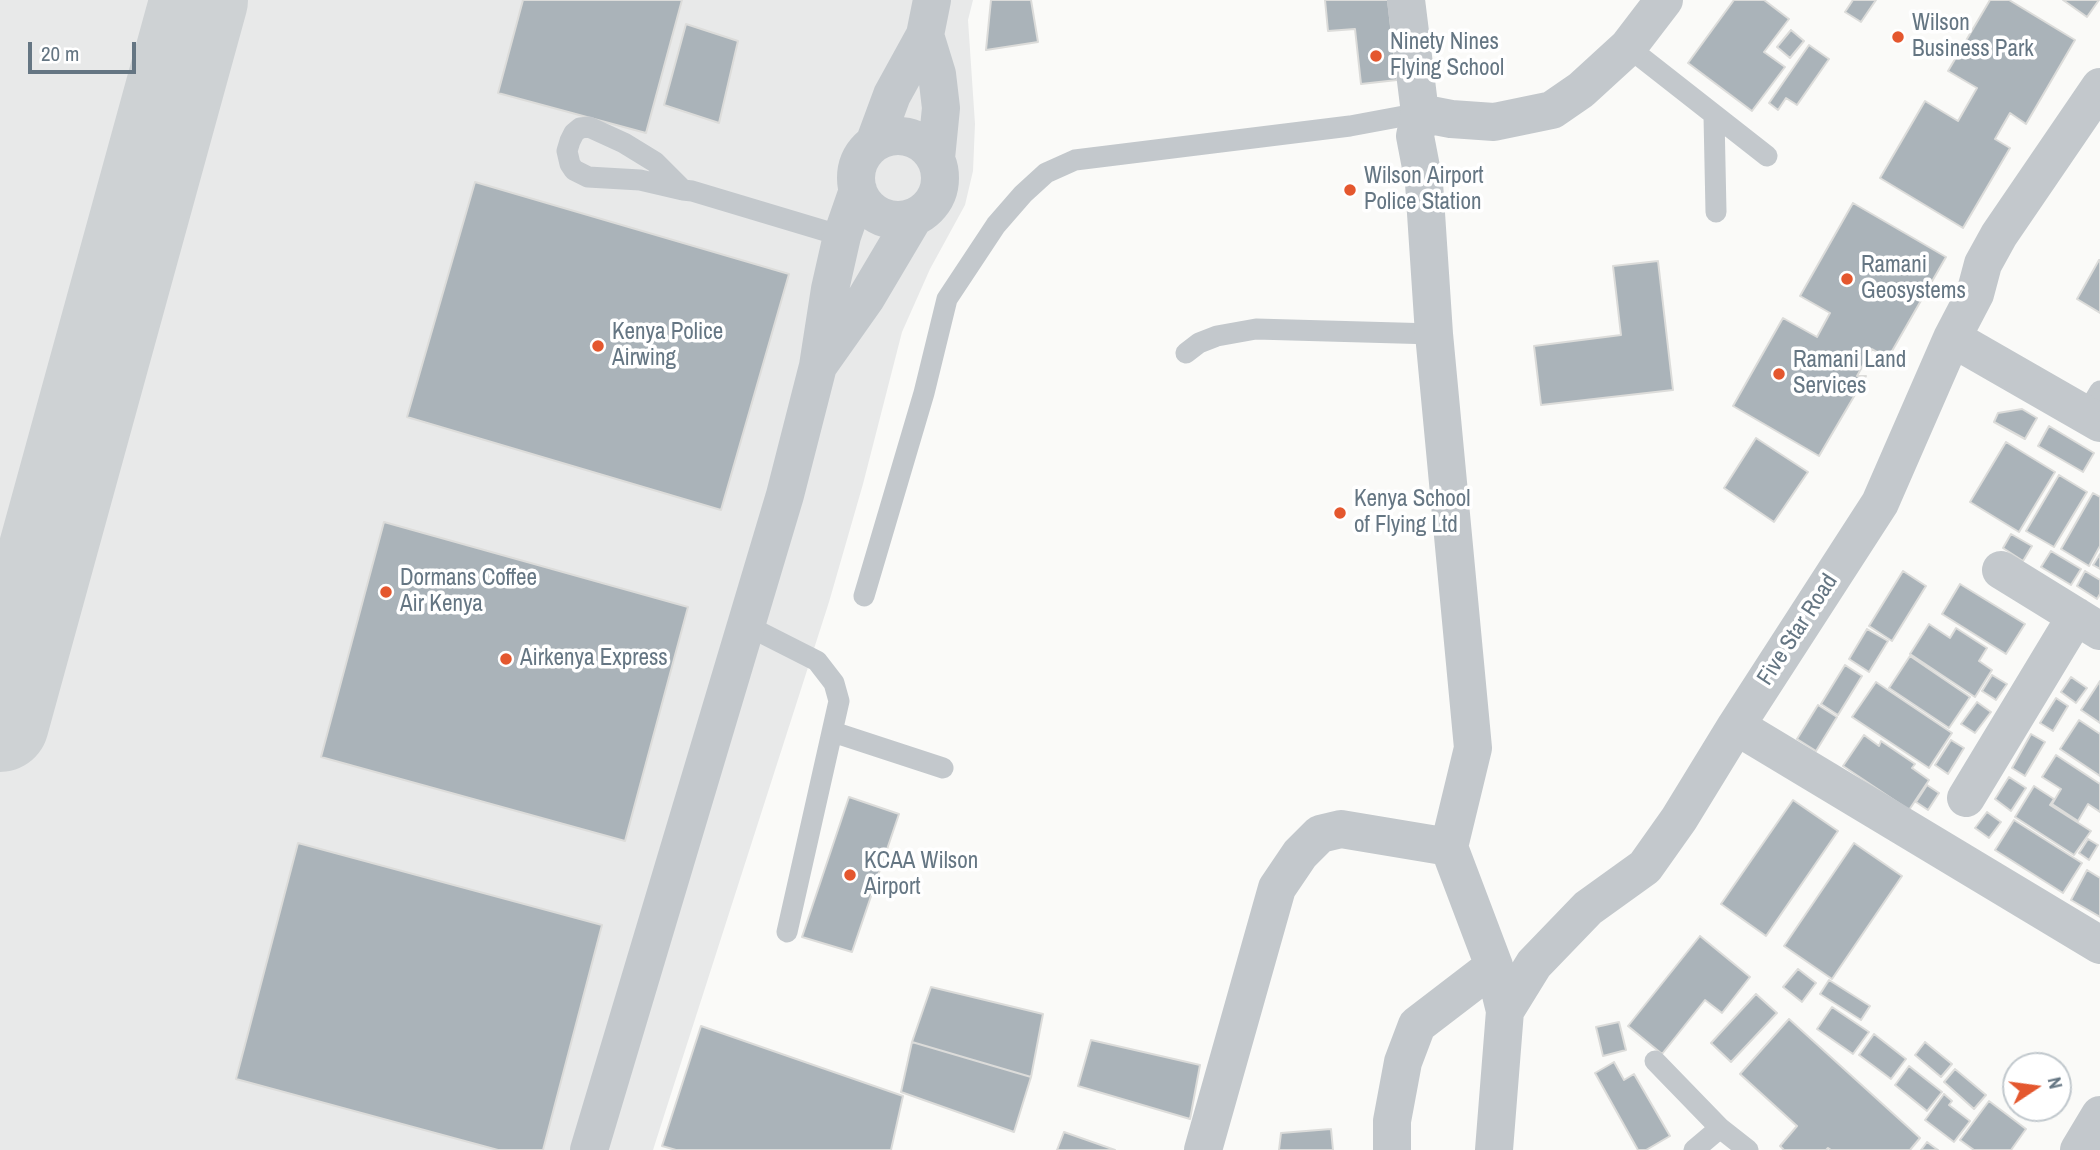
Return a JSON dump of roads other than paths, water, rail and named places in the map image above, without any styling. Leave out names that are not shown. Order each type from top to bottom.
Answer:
[{"type":"street","points":[[1406,0],[1420,113],[1415,136],[1424,183],[1434,334],[1473,748],[1449,847],[1494,966],[1505,1011]]},
{"type":"street","points":[[1420,113],[1451,119],[1494,122],[1552,110],[1581,90],[1628,47],[1664,0]]},
{"type":"street","points":[[875,141],[892,95],[929,17]]},
{"type":"street","points":[[929,17],[941,108],[936,158],[940,186],[926,210],[914,217],[887,219],[874,213],[864,203],[858,191],[858,163],[875,141],[902,135],[916,139],[936,158]]},
{"type":"street","name":"Five Star Road","points":[[1494,1150],[1505,1011],[1534,964],[1588,908],[1645,867],[1679,819],[1735,726],[1880,503],[1952,338],[1975,294],[1983,264],[1999,235],[2100,87]]},
{"type":"street","points":[[589,1150],[785,495],[818,366],[830,289],[842,236],[858,191]]},
{"type":"street","points":[[818,366],[866,298],[914,217]]},
{"type":"street","points":[[1952,338],[2095,410]]},
{"type":"street","points":[[1966,798],[2088,623],[2001,570]]},
{"type":"street","points":[[1735,726],[2100,945]]},
{"type":"street","points":[[1203,1150],[1277,888],[1300,854],[1320,834],[1341,829],[1449,847]]},
{"type":"street","points":[[1392,1150],[1392,1121],[1401,1074],[1417,1025],[1494,966]]},
{"type":"street","points":[[2079,1150],[2100,1115]]},
{"type":"lane","points":[[1628,47],[1767,156]]},
{"type":"lane","points":[[864,596],[923,393],[947,299],[996,225],[1046,173],[1075,160],[1350,126],[1420,113]]},
{"type":"lane","points":[[1714,116],[1716,212]]},
{"type":"lane","points":[[683,190],[655,162],[601,132],[589,127],[580,128],[570,141],[567,151],[570,164],[574,170],[589,177],[640,180],[683,190],[692,191],[842,236]]},
{"type":"lane","points":[[1186,353],[1199,343],[1217,336],[1256,329],[1434,334]]},
{"type":"lane","points":[[747,625],[817,662],[834,683],[839,701],[787,932]]},
{"type":"lane","points":[[833,732],[943,768]]},
{"type":"lane","points":[[1655,1061],[1720,1128],[1748,1150]]},
{"type":"lane","points":[[1694,1150],[1720,1128]]},
{"type":"place","name":"Wilson Business Park","points":[[1898,37]]},
{"type":"place","name":"Ninety Nines Flying School","points":[[1376,56]]},
{"type":"place","name":"Wilson Airport Police Station","points":[[1350,190]]},
{"type":"place","name":"Ramani Geosystems","points":[[1847,279]]},
{"type":"place","name":"Kenya Police Airwing","points":[[598,346]]},
{"type":"place","name":"Ramani Land Services","points":[[1779,374]]},
{"type":"place","name":"Kenya School of Flying Ltd","points":[[1340,513]]},
{"type":"place","name":"Dormans Coffee Air Kenya","points":[[386,592]]},
{"type":"place","name":"Airkenya Express","points":[[506,659]]},
{"type":"place","name":"KCAA Wilson Airport","points":[[850,875]]}]
